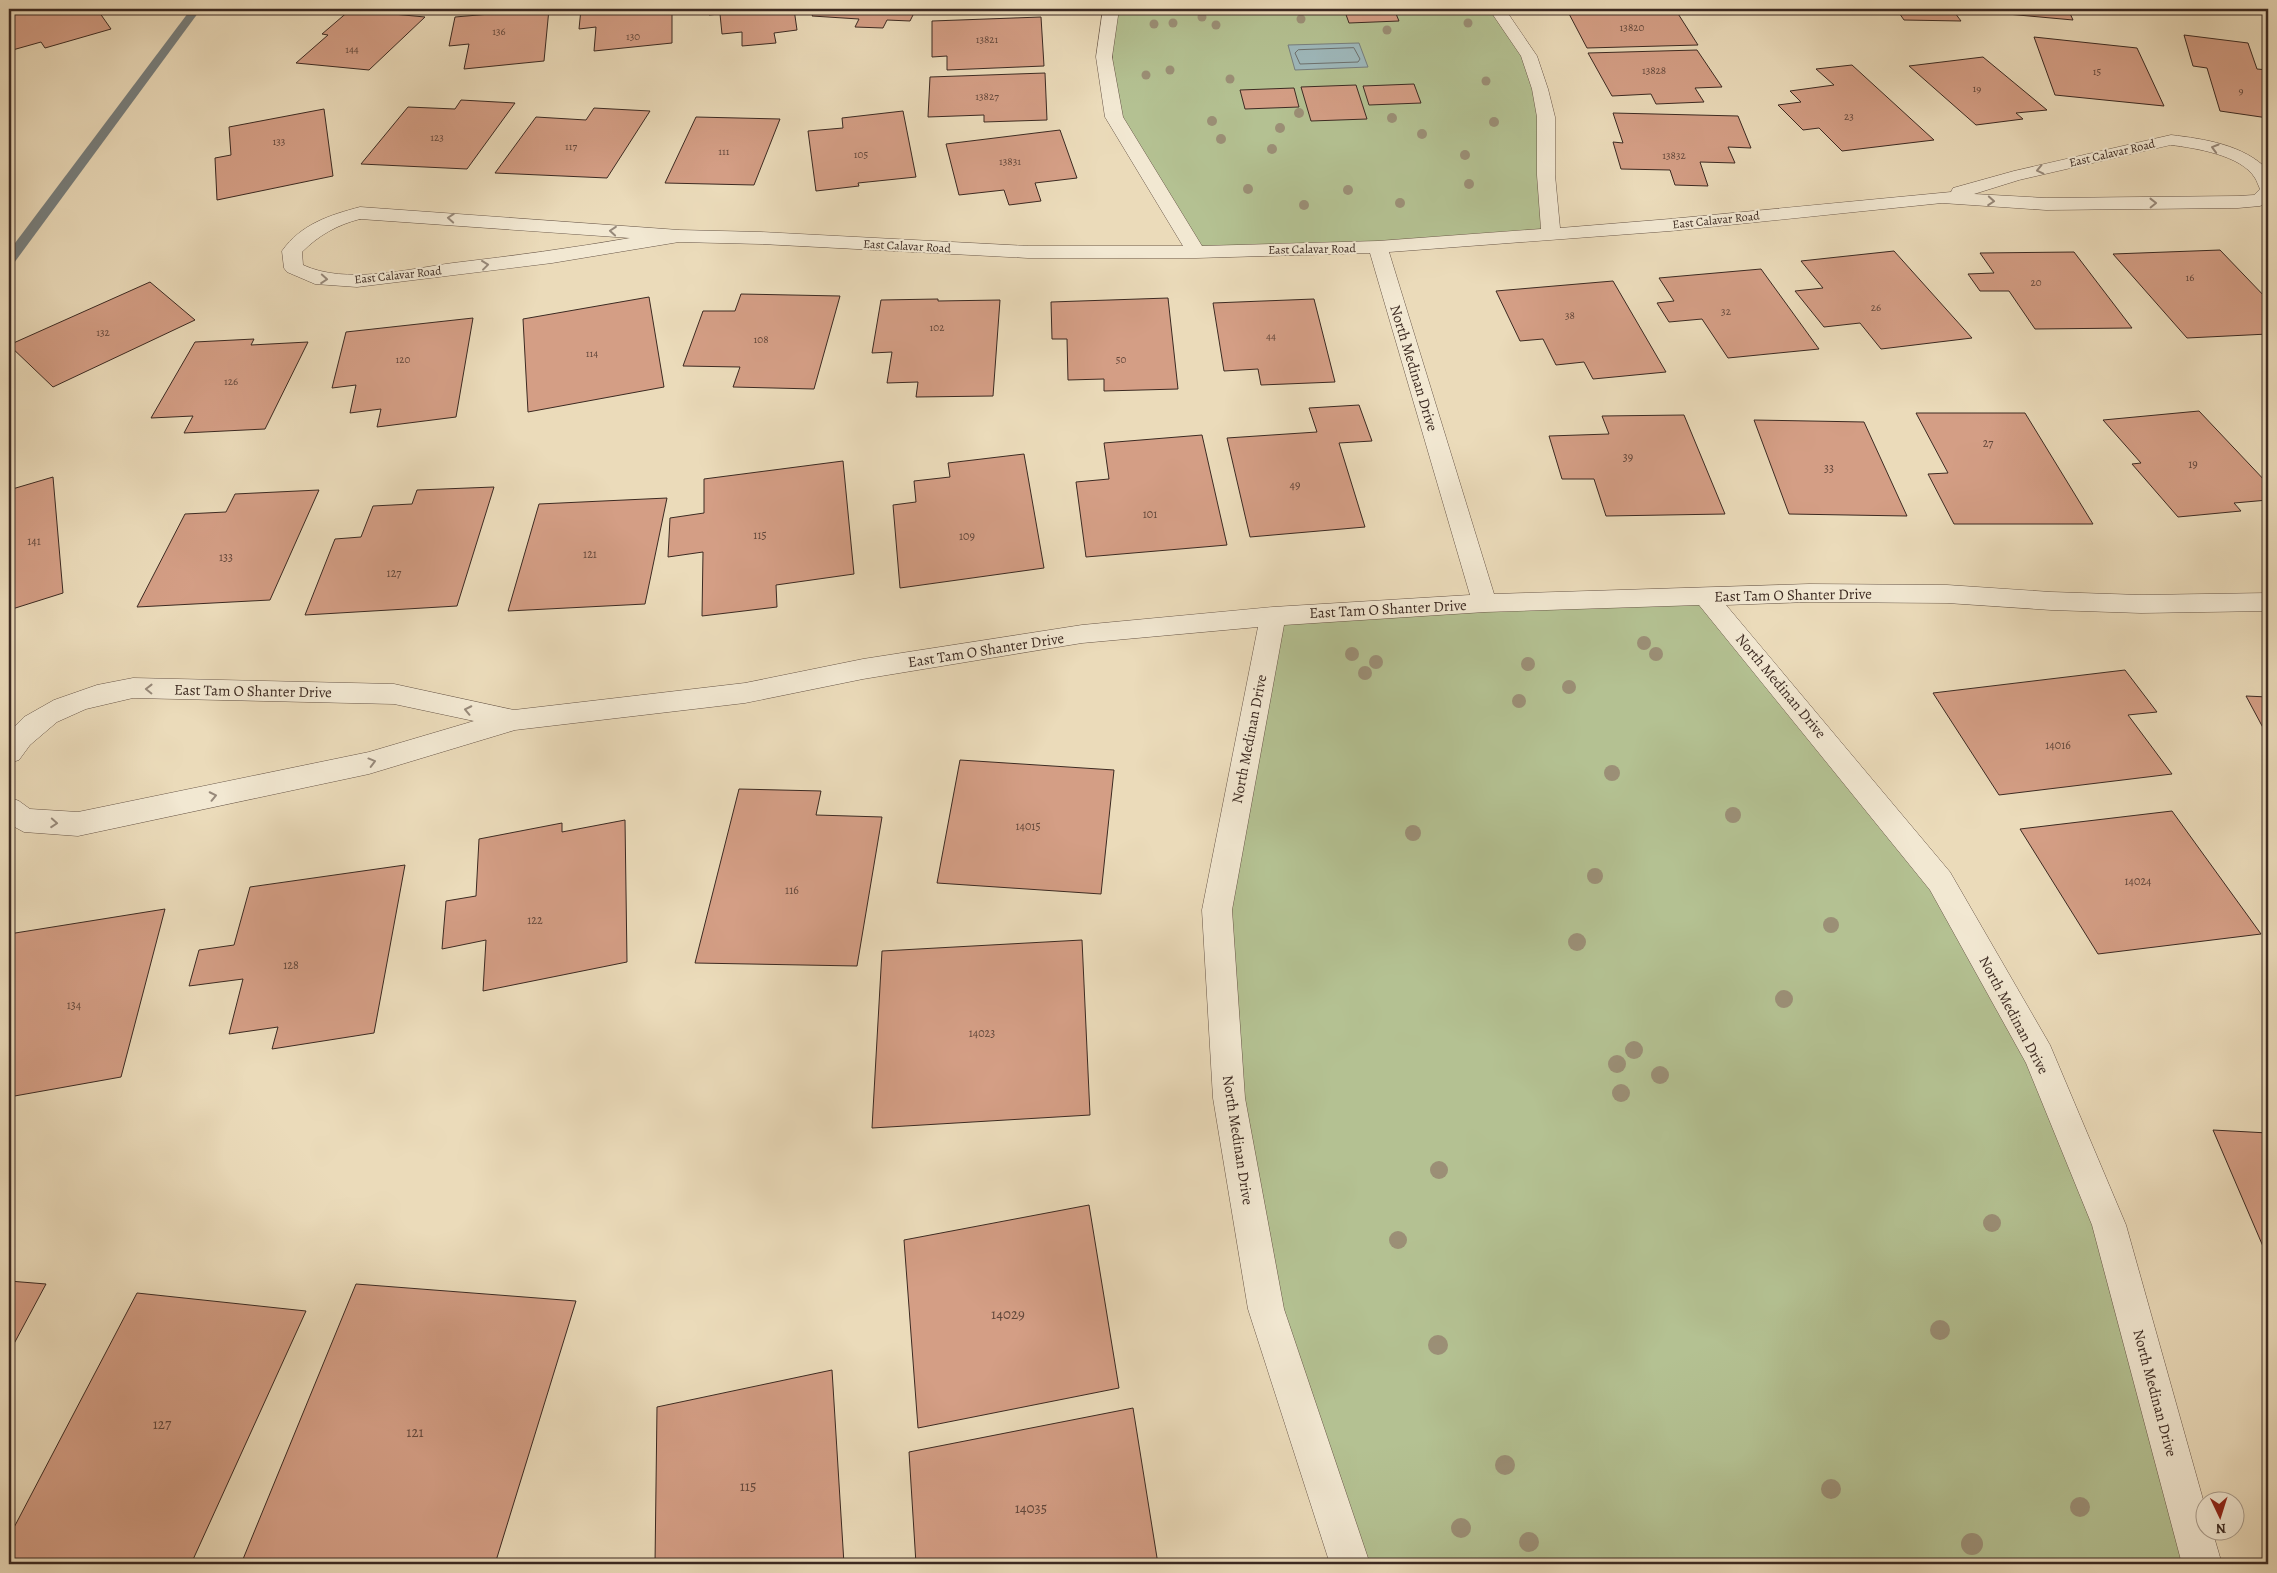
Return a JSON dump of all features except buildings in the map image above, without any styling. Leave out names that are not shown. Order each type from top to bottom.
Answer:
[{"type":"street","points":[[1111,9],[1104,57],[1114,117],[1196,252]]},
{"type":"street","points":[[1497,9],[1529,56],[1540,89],[1546,118],[1546,175],[1551,232]]},
{"type":"street","name":"East Calavar Road","points":[[1942,197],[2014,176],[2171,140],[2196,142],[2230,153],[2258,170],[2267,179],[2268,187]]},
{"type":"street","name":"East Calavar Road","points":[[680,236],[552,257],[357,281],[315,278],[294,268],[292,251],[310,232],[335,219],[360,213],[680,236],[761,238],[1028,252],[1196,252],[1378,247],[1551,232],[1670,225],[1942,197],[2046,204],[2238,202],[2260,200],[2268,191]]},
{"type":"street","name":"North Medinan Drive","points":[[1378,247],[1485,603]]},
{"type":"street","name":"East Tam O Shanter Drive","points":[[9,809],[24,820],[78,824],[369,762],[515,720],[745,693],[863,669],[1082,634],[1273,616],[1485,603],[1809,593],[1937,594],[2141,604],[2268,602]]},
{"type":"street","name":"North Medinan Drive","points":[[1705,596],[1940,881],[2039,1055],[2109,1226],[2202,1564]]},
{"type":"street","name":"North Medinan Drive","points":[[1273,616],[1217,910],[1229,1098],[1266,1310],[1350,1564]]},
{"type":"street","name":"East Tam O Shanter Drive","points":[[9,752],[19,736],[53,711],[90,696],[132,688],[394,694],[515,720]]},
{"type":"green space","points":[[1111,9],[1497,9],[1516,35],[1540,89],[1551,232],[1196,252],[1114,117]]},
{"type":"green space","points":[[1705,596],[1940,881],[2109,1225],[2202,1564],[1350,1564],[1266,1309],[1217,910],[1273,616]]},
{"type":"water","points":[[1359,43],[1368,67],[1295,70],[1288,45]]},
{"type":"waterway","points":[[9,260],[196,9]]}]
